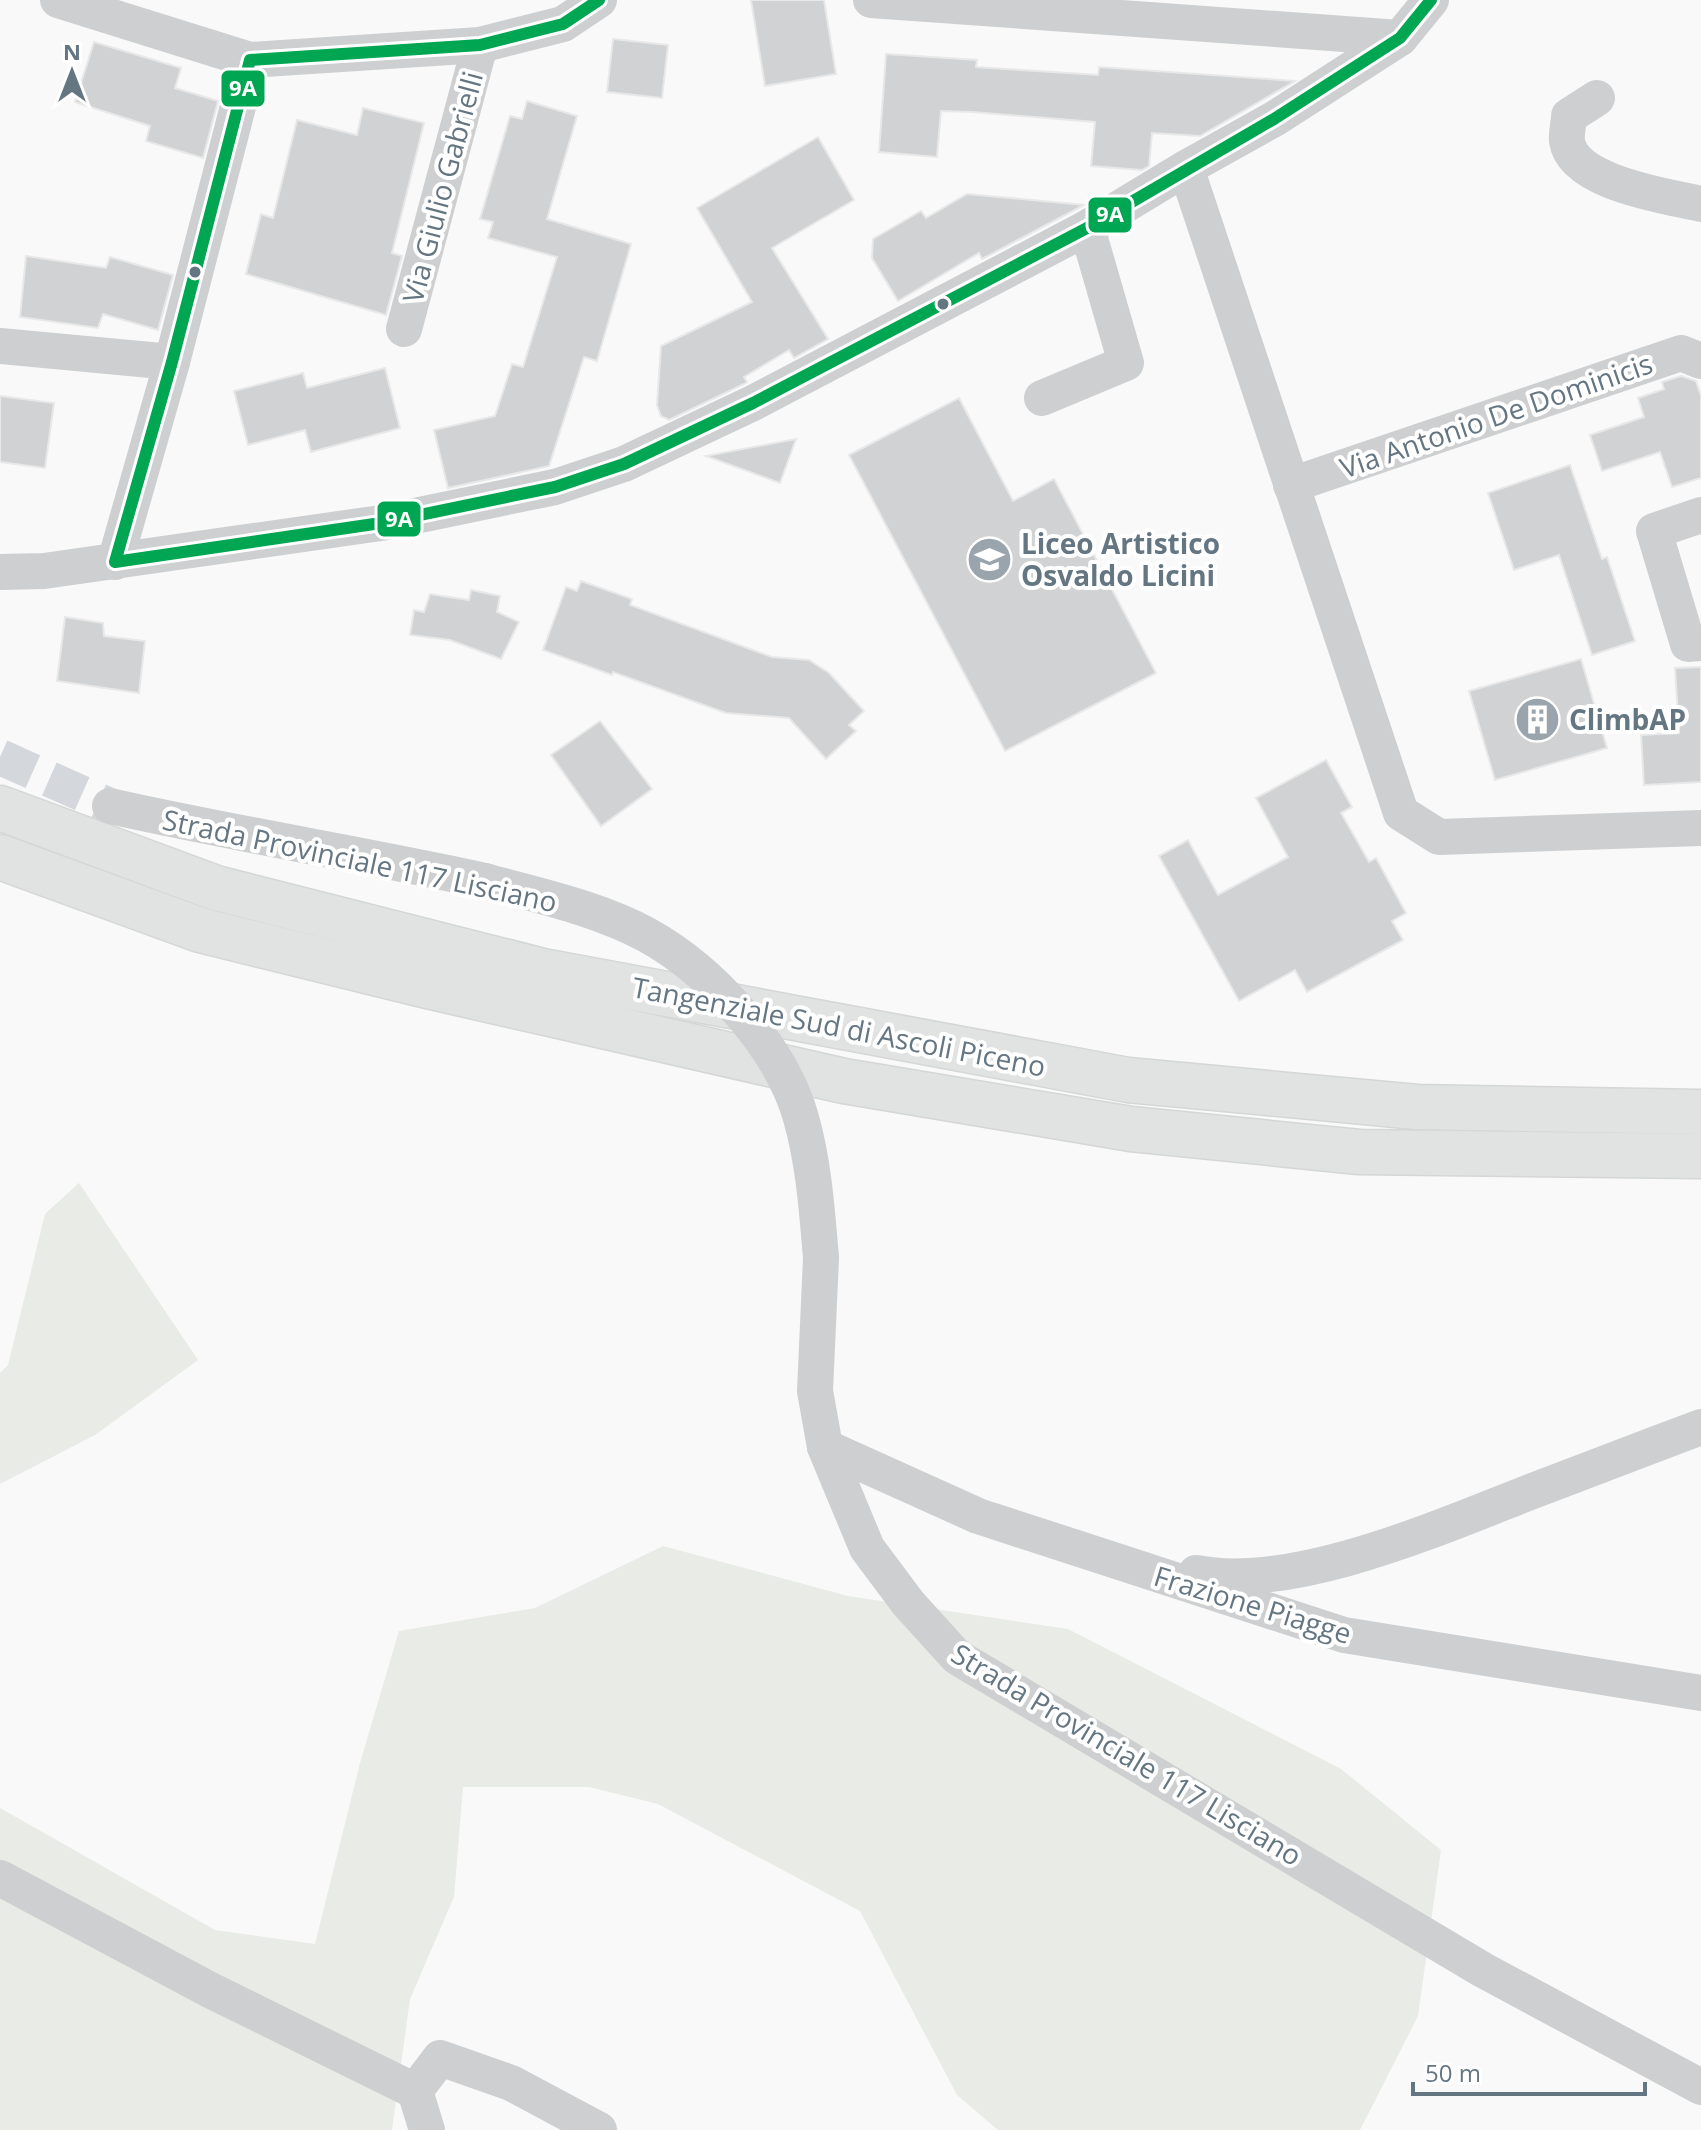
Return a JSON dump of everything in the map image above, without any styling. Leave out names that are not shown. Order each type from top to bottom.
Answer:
[{"type":"highway","name":"Tangenziale Sud di Ascoli Piceno","points":[[0,808],[216,888],[543,971],[1128,1080],[1417,1107],[1701,1112]]},
{"type":"highway","name":"Tangenziale Sud di Ascoli Piceno","points":[[0,857],[200,930],[427,986],[844,1081],[1131,1129],[1359,1152],[1701,1156]]},
{"type":"street","points":[[58,0],[250,60],[480,45],[563,24],[599,0]]},
{"type":"street","points":[[871,0],[1400,38]]},
{"type":"street","points":[[0,572],[44,571],[115,562],[381,523],[555,487],[624,464],[753,403],[1087,228],[1274,119],[1400,38],[1431,0]]},
{"type":"street","name":"Via Giulio Gabrielli","points":[[404,329],[480,45]]},
{"type":"street","points":[[115,562],[172,362],[250,60]]},
{"type":"street","points":[[1597,98],[1569,116],[1566,142],[1581,164],[1606,181],[1701,204]]},
{"type":"street","points":[[1186,168],[1401,813],[1439,837],[1701,828]]},
{"type":"street","points":[[1042,398],[1126,363],[1087,228]]},
{"type":"street","points":[[0,346],[172,362]]},
{"type":"street","name":"Via Antonio De Dominicis","points":[[1291,485],[1681,353],[1701,361]]},
{"type":"street","points":[[1701,515],[1654,531],[1688,644],[1701,643]]},
{"type":"street","name":"Strada Provinciale 117 Lisciano","points":[[110,806],[221,831],[364,854],[485,881],[579,907],[647,935],[702,974],[746,1018],[777,1063],[801,1116],[813,1175],[821,1258],[815,1391],[825,1447],[867,1548],[908,1603],[957,1657],[1483,1970],[1701,2087]]},
{"type":"street","points":[[1100,1556],[1217,1577],[1270,1573],[1338,1561],[1460,1520],[1701,1427]]},
{"type":"street","name":"Frazione Piagge","points":[[825,1447],[978,1516],[1344,1635],[1701,1693]]},
{"type":"street","points":[[0,1878],[210,1990],[415,2091],[427,2130]]},
{"type":"street","points":[[415,2091],[440,2058],[511,2083],[599,2130]]},
{"type":"shaded area","points":[[79,1183],[198,1360],[95,1435],[0,1484],[0,1373],[8,1365],[45,1214]]},
{"type":"shaded area","points":[[663,1546],[848,1596],[1068,1629],[1341,1769],[1441,1850],[1418,2016],[1360,2130],[998,2130],[957,2095],[860,1911],[658,1804],[589,1787],[463,1787],[454,1897],[410,1999],[392,2130],[0,2130],[0,1808],[215,1930],[315,1944],[360,1763],[399,1631],[535,1608]]},
{"type":"building","points":[[751,0],[824,0],[836,74],[765,86]]},
{"type":"building","points":[[613,39],[668,45],[662,98],[607,92]]},
{"type":"building","points":[[94,42],[181,68],[175,88],[218,101],[203,158],[146,141],[150,126],[75,102]]},
{"type":"building","points":[[886,54],[977,60],[976,67],[1098,75],[1099,67],[1295,81],[1200,136],[1152,133],[1149,166],[1142,170],[1091,166],[1095,122],[973,112],[941,111],[937,157],[879,152]]},
{"type":"building","points":[[527,101],[577,116],[547,219],[631,244],[597,361],[584,357],[549,466],[448,488],[434,430],[495,416],[512,364],[523,367],[557,257],[488,238],[493,222],[480,219],[510,116],[522,119]]},
{"type":"building","points":[[363,108],[424,123],[392,253],[402,256],[386,315],[246,274],[261,214],[273,218],[297,120],[357,135]]},
{"type":"building","points":[[818,137],[854,200],[772,248],[828,339],[794,358],[789,350],[744,377],[747,382],[744,384],[669,420],[661,416],[657,405],[661,346],[752,302],[697,208]]},
{"type":"building","points":[[967,194],[1084,205],[982,259],[979,253],[898,301],[872,258],[873,239],[921,211],[926,218]]},
{"type":"building","points":[[26,256],[106,268],[110,257],[173,275],[158,330],[103,314],[98,328],[20,317]]},
{"type":"building","points":[[385,368],[400,428],[311,452],[305,430],[248,445],[234,391],[303,373],[307,388]]},
{"type":"building","points":[[1681,376],[1696,381],[1701,396],[1701,478],[1672,487],[1660,452],[1602,471],[1590,435],[1644,417],[1638,398],[1664,389],[1662,382]]},
{"type":"building","points":[[0,396],[54,403],[45,468],[0,462]]},
{"type":"building","points":[[959,398],[1013,501],[1054,479],[1156,673],[1005,751],[849,455]]},
{"type":"building","points":[[796,439],[780,483],[706,456]]},
{"type":"building","points":[[1570,465],[1602,559],[1607,557],[1635,641],[1592,655],[1559,555],[1514,570],[1488,493]]},
{"type":"building","points":[[581,581],[632,599],[630,605],[772,657],[809,660],[829,673],[864,711],[849,725],[856,731],[826,759],[789,718],[726,713],[543,650],[566,587],[577,591]]},
{"type":"building","points":[[471,590],[500,596],[497,612],[519,622],[501,659],[450,640],[410,635],[414,610],[424,612],[430,594],[469,600]]},
{"type":"building","points":[[65,617],[103,623],[104,636],[145,641],[139,693],[57,681]]},
{"type":"building","name":"ClimbAP","points":[[1581,659],[1607,748],[1495,780],[1469,691]]},
{"type":"building","points":[[1701,667],[1701,782],[1644,785],[1641,735],[1679,733],[1675,668]]},
{"type":"building","points":[[600,721],[652,789],[601,826],[551,755]]},
{"type":"building","points":[[1326,760],[1352,807],[1341,813],[1369,862],[1376,858],[1406,913],[1392,921],[1403,940],[1307,992],[1295,970],[1239,1001],[1159,856],[1188,840],[1218,895],[1288,857],[1256,798]]},
{"type":"tunnel","points":[[0,757],[110,806]]},
{"type":"transit line","name":"9A","points":[[599,0],[563,24],[480,45],[250,60],[172,362],[115,562],[381,523],[555,487],[624,464],[753,403],[1087,228],[1274,119],[1400,38],[1431,0]]},
{"type":"place","name":"Liceo Artistico Osvaldo Licini","points":[[990,559]]},
{"type":"place","name":"ClimbAP","points":[[1538,719]]}]
